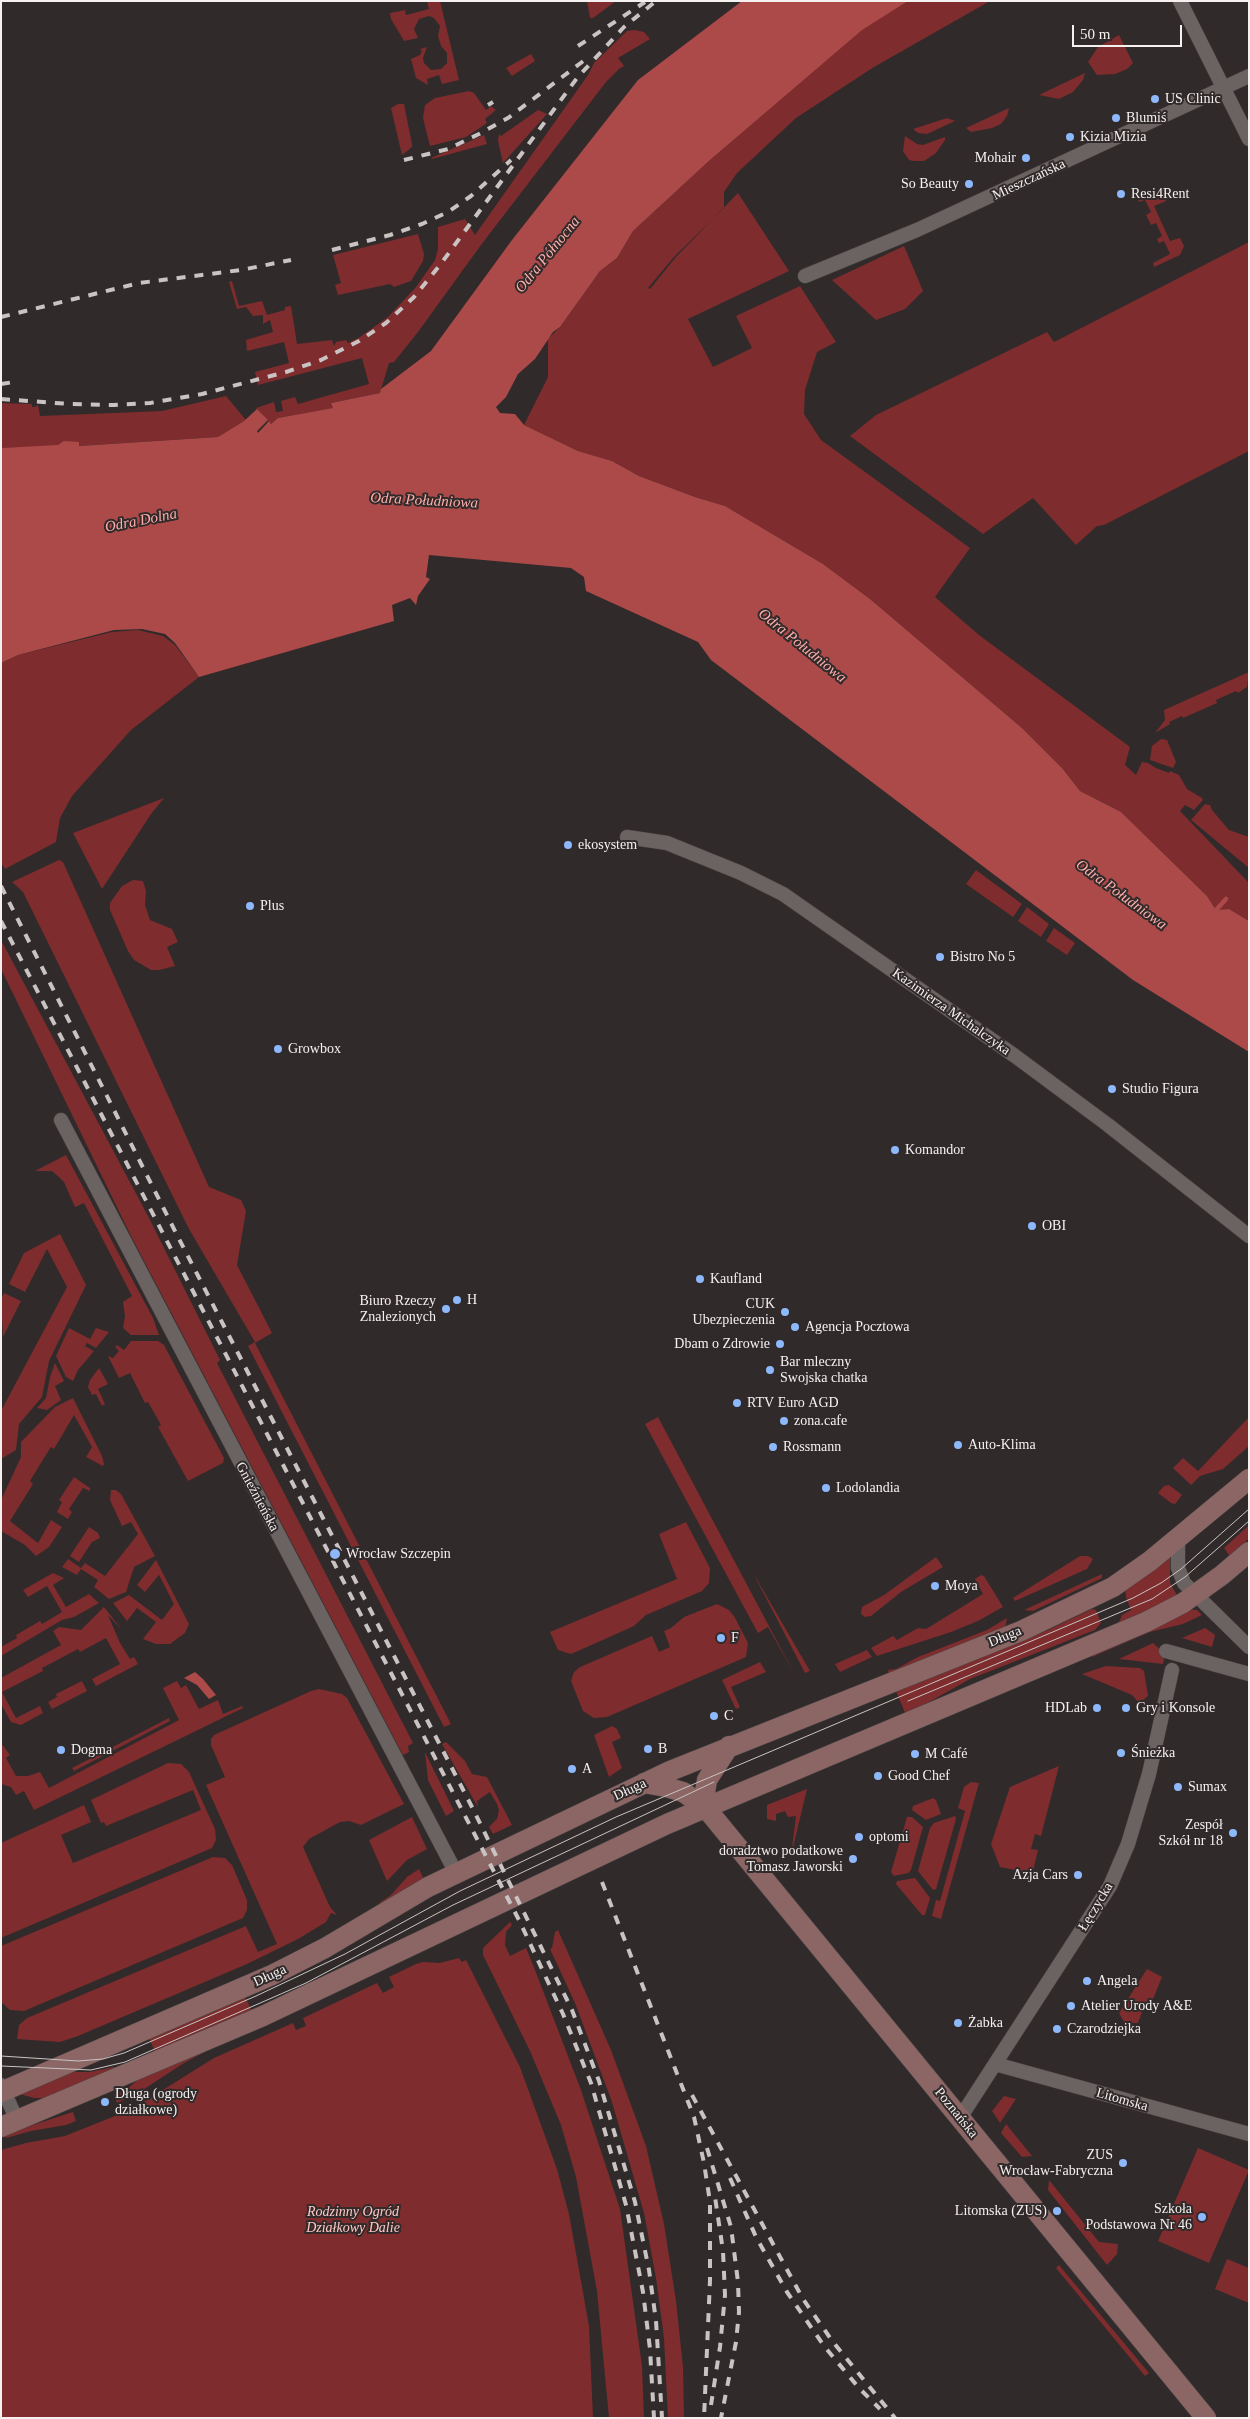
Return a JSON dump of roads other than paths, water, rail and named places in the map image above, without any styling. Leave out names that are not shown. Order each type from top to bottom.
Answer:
[{"type":"street","points":[[1180,1],[1249,139]]},
{"type":"street","name":"Mieszczańska","points":[[805,276],[918,230],[1249,76]]},
{"type":"street","name":"Kazimierza Michalczyka","points":[[627,837],[667,843],[741,873],[783,894],[1023,1062],[1108,1125],[1249,1236]]},
{"type":"street","name":"Gnieźnieńska","points":[[61,1120],[456,1873]]},
{"type":"street","name":"Długa","points":[[2,2089],[272,1976],[325,1948],[390,1908],[456,1873],[644,1783],[729,1746],[1029,1628],[1113,1587],[1150,1561],[1249,1479]]},
{"type":"street","points":[[1178,1538],[1178,1571],[1184,1583],[1249,1646]]},
{"type":"street","points":[[2,2089],[9,2124],[262,2016],[705,1807],[1146,1622],[1195,1594],[1222,1575],[1249,1552]]},
{"type":"street","points":[[1166,1651],[1249,1674]]},
{"type":"street","name":"Łęczycka","points":[[960,2118],[1110,1886],[1128,1844],[1149,1774],[1172,1670]]},
{"type":"street","points":[[705,1807],[704,1799],[707,1780],[729,1746]]},
{"type":"street","name":"Poznańska","points":[[644,1783],[683,1792],[705,1807],[1206,2418]]},
{"type":"street","name":"Litomska","points":[[995,2064],[1249,2134]]},
{"type":"water","points":[[742,1],[908,1],[862,30],[710,160],[633,231],[617,258],[600,271],[560,327],[553,332],[535,359],[518,374],[506,397],[496,407],[500,413],[515,414],[524,425],[578,451],[612,461],[639,476],[725,506],[823,564],[870,599],[1022,728],[1062,768],[1080,791],[1121,812],[1207,896],[1216,910],[1229,909],[1249,921],[1249,1052],[1133,980],[711,660],[698,642],[586,591],[584,577],[571,568],[429,555],[426,577],[430,579],[418,596],[416,605],[410,598],[392,605],[394,621],[199,677],[175,643],[165,634],[142,629],[114,630],[18,655],[1,663],[1,448],[58,445],[64,441],[79,442],[79,446],[218,437],[244,421],[257,409],[268,420],[257,431],[258,433],[269,421],[271,424],[278,418],[333,408],[331,403],[380,393],[381,389],[431,351],[512,240],[638,80]]},
{"type":"water","points":[[195,1672],[216,1695],[209,1699],[197,1685],[184,1678]]},
{"type":"waterway","points":[[1216,910],[1226,899]]},
{"type":"tram line","points":[[1,2056],[78,2061],[103,2059],[124,2053],[256,1996],[345,1954],[460,1891],[616,1817],[1133,1598],[1161,1583],[1181,1569],[1249,1509]]},
{"type":"tram line","points":[[908,1701],[1152,1599],[1185,1577],[1249,1521]]},
{"type":"tram line","points":[[1,2066],[91,2070],[125,2062],[306,1983],[453,1905],[714,1782]]},
{"type":"railway","points":[[1,399],[70,404],[114,405],[150,403],[202,394],[286,372],[321,360],[359,341],[386,323],[414,297],[440,265],[577,78],[624,27],[656,1]]},
{"type":"railway","points":[[578,46],[645,2]]},
{"type":"railway","points":[[404,160],[448,149],[508,118],[586,59]]},
{"type":"railway","points":[[488,105],[493,102]]},
{"type":"railway","points":[[332,250],[390,235],[422,224],[448,212],[471,196],[511,160]]},
{"type":"railway","points":[[1,317],[139,283],[241,270],[291,260]]},
{"type":"railway","points":[[1,384],[14,382]]},
{"type":"railway","points":[[1,886],[176,1233],[473,1809],[572,2010],[599,2081],[635,2202],[649,2270],[656,2321],[662,2418]]},
{"type":"railway","points":[[1,921],[520,1922],[563,2014],[591,2083],[626,2205],[643,2292],[650,2349],[654,2418]]},
{"type":"railway","points":[[602,1882],[694,2117],[704,2163],[710,2202],[710,2280],[704,2418]]},
{"type":"railway","points":[[692,2095],[803,2299],[833,2342],[895,2418]]},
{"type":"railway","points":[[707,2148],[731,2227],[738,2282],[739,2312],[736,2342],[721,2418]]},
{"type":"railway","points":[[730,2178],[756,2237],[787,2292],[824,2346],[859,2388],[880,2409]]},
{"type":"railway","points":[[711,2405],[720,2347],[725,2295],[723,2251],[715,2197]]},
{"type":"place","name":"US Clinic","points":[[1155,99]]},
{"type":"place","name":"Blumiś","points":[[1116,118]]},
{"type":"place","name":"Kizia Mizia","points":[[1070,137]]},
{"type":"place","name":"Mohair","points":[[1026,158]]},
{"type":"place","name":"So Beauty","points":[[969,184]]},
{"type":"place","name":"Resi4Rent","points":[[1121,194]]},
{"type":"place","name":"ekosystem","points":[[568,845]]},
{"type":"place","name":"Plus","points":[[250,906]]},
{"type":"place","name":"Bistro No 5","points":[[940,957]]},
{"type":"place","name":"Growbox","points":[[278,1049]]},
{"type":"place","name":"Studio Figura","points":[[1112,1089]]},
{"type":"place","name":"Komandor","points":[[895,1150]]},
{"type":"place","name":"OBI","points":[[1032,1226]]},
{"type":"place","name":"Kaufland","points":[[700,1279]]},
{"type":"place","name":"H","points":[[457,1300]]},
{"type":"place","name":"Biuro Rzeczy Znalezionych","points":[[446,1309]]},
{"type":"place","name":"CUK Ubezpieczenia","points":[[785,1312]]},
{"type":"place","name":"Agencja Pocztowa","points":[[795,1327]]},
{"type":"place","name":"Dbam o Zdrowie","points":[[780,1344]]},
{"type":"place","name":"Bar mleczny Swojska chatka","points":[[770,1370]]},
{"type":"place","name":"RTV Euro AGD","points":[[737,1403]]},
{"type":"place","name":"zona.cafe","points":[[784,1421]]},
{"type":"place","name":"Auto-Klima","points":[[958,1445]]},
{"type":"place","name":"Rossmann","points":[[773,1447]]},
{"type":"place","name":"Lodolandia","points":[[826,1488]]},
{"type":"place","name":"Wrocław Szczepin","points":[[335,1554]]},
{"type":"place","name":"Moya","points":[[935,1586]]},
{"type":"place","name":"F","points":[[721,1638]]},
{"type":"place","name":"HDLab","points":[[1097,1708]]},
{"type":"place","name":"Gry i Konsole","points":[[1126,1708]]},
{"type":"place","name":"C","points":[[714,1716]]},
{"type":"place","name":"B","points":[[648,1749]]},
{"type":"place","name":"Dogma","points":[[61,1750]]},
{"type":"place","name":"Śnieżka","points":[[1121,1753]]},
{"type":"place","name":"M Café","points":[[915,1754]]},
{"type":"place","name":"A","points":[[572,1769]]},
{"type":"place","name":"Good Chef","points":[[878,1776]]},
{"type":"place","name":"Sumax","points":[[1178,1787]]},
{"type":"place","name":"Zespół Szkół nr 18","points":[[1233,1833]]},
{"type":"place","name":"optomi","points":[[859,1837]]},
{"type":"place","name":"doradztwo podatkowe Tomasz Jaworski","points":[[853,1859]]},
{"type":"place","name":"Azja Cars","points":[[1078,1875]]},
{"type":"place","name":"Angela","points":[[1087,1981]]},
{"type":"place","name":"Atelier Urody A&E","points":[[1071,2006]]},
{"type":"place","name":"Żabka","points":[[958,2023]]},
{"type":"place","name":"Czarodziejka","points":[[1057,2029]]},
{"type":"place","name":"Długa (ogrody działkowe)","points":[[105,2102]]},
{"type":"place","name":"ZUS Wrocław-Fabryczna","points":[[1123,2163]]},
{"type":"place","name":"Litomska (ZUS)","points":[[1057,2211]]},
{"type":"place","name":"Szkoła Podstawowa Nr 46","points":[[1202,2217]]},
{"type":"water label","name":"Odra Północna","points":[[548,255]]},
{"type":"water label","name":"Odra Południowa","points":[[424,501]]},
{"type":"water label","name":"Odra Dolna","points":[[141,521]]},
{"type":"water label","name":"Odra Południowa","points":[[802,646]]},
{"type":"water label","name":"Odra Południowa","points":[[1121,895]]},
{"type":"park label","name":"Rodzinny Ogród Działkowy Dalie","points":[[353,2220]]}]
